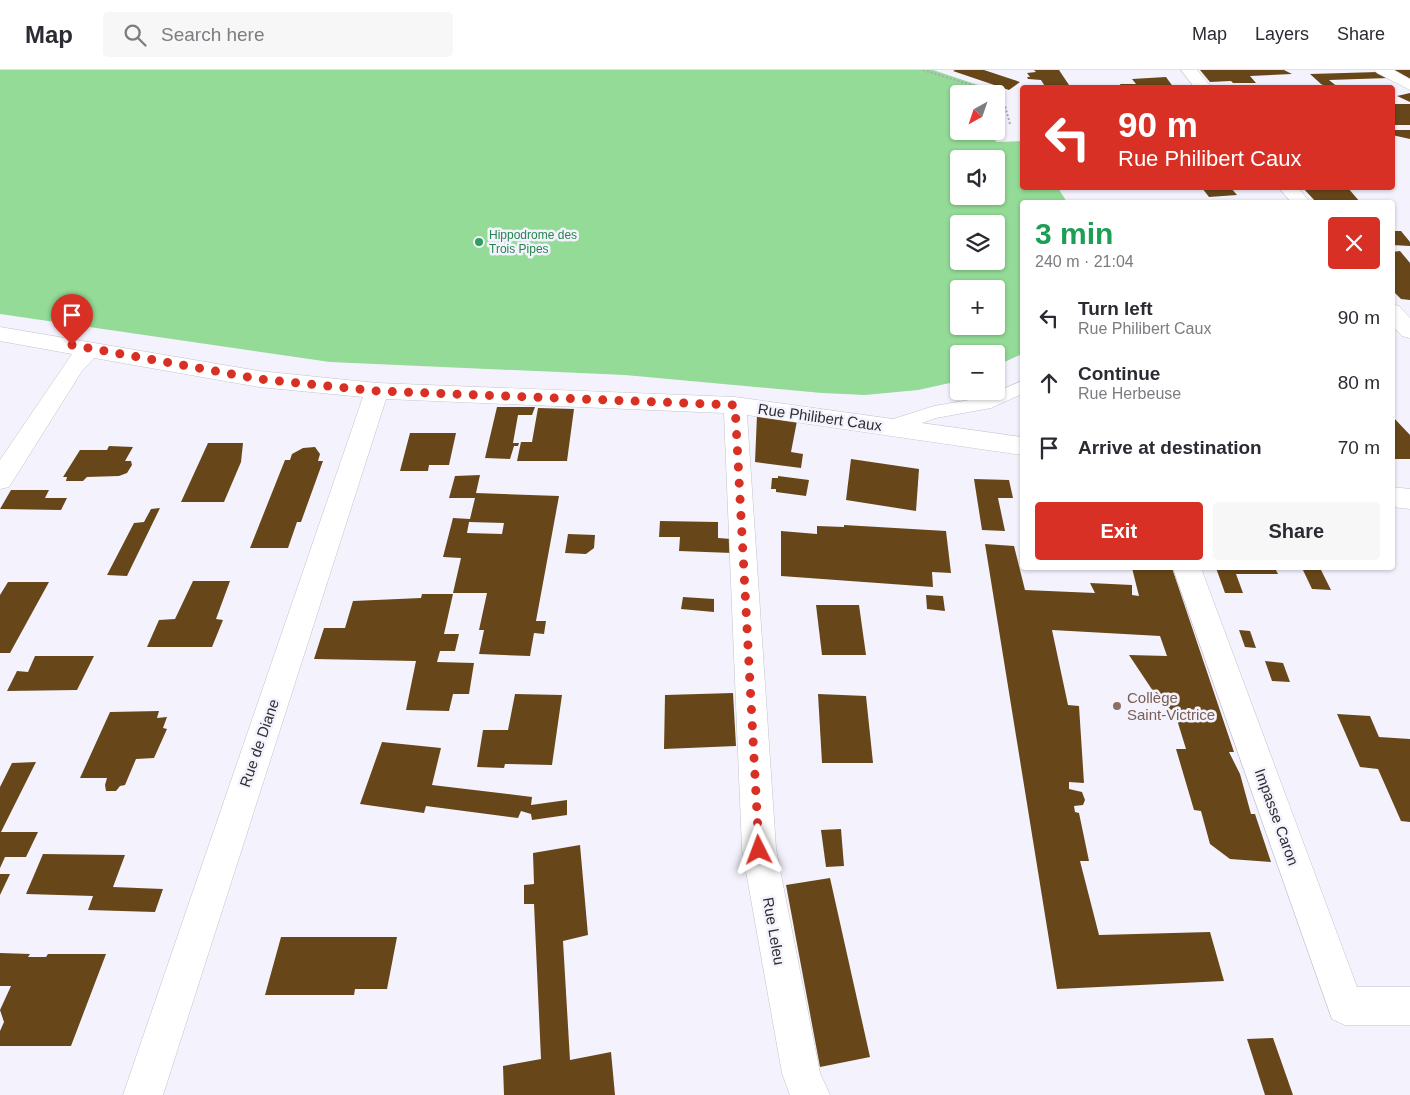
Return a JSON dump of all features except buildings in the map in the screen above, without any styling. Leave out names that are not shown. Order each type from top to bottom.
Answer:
[{"type":"street","points":[[1189,70],[1202,85]]},
{"type":"street","points":[[1382,70],[1410,86]]},
{"type":"street","points":[[1290,190],[1299,200]]},
{"type":"street","points":[[1395,314],[1410,331]]},
{"type":"street","name":"Rue Philibert Caux","points":[[0,334],[90,348],[259,379],[377,391],[735,405],[1020,446]]},
{"type":"street","points":[[0,480],[74,366],[90,348]]},
{"type":"street","name":"Rue de Diane","points":[[143,1095],[377,391]]},
{"type":"street","name":"Rue Leleu","points":[[735,405],[759,850],[801,1074],[810,1095]]},
{"type":"street","points":[[1395,497],[1410,499]]},
{"type":"street","name":"Impasse Caron","points":[[1188,570],[1345,1006],[1410,1006]]},
{"type":"lane","points":[[891,427],[934,412],[985,404],[1020,388]]},
{"type":"path","points":[[923,70],[972,85]]},
{"type":"path","points":[[1005,106],[1010,124]]},
{"type":"green space","name":"Hippodrome des Trois Pipes","points":[[0,70],[933,70],[978,85],[950,85],[950,140],[1020,141],[1020,190],[1059,190],[1066,200],[1020,200],[1020,355],[1005,362],[1005,345],[950,345],[950,383],[918,390],[865,395],[822,393],[625,375],[330,362],[0,314]]},
{"type":"place","name":"Hippodrome des Trois Pipes","points":[[479,242]]},
{"type":"place","name":"Collège Saint-Victrice","points":[[1117,706]]},
{"type":"route","points":[[72,345],[259,379],[377,391],[735,405],[759,850]]}]
